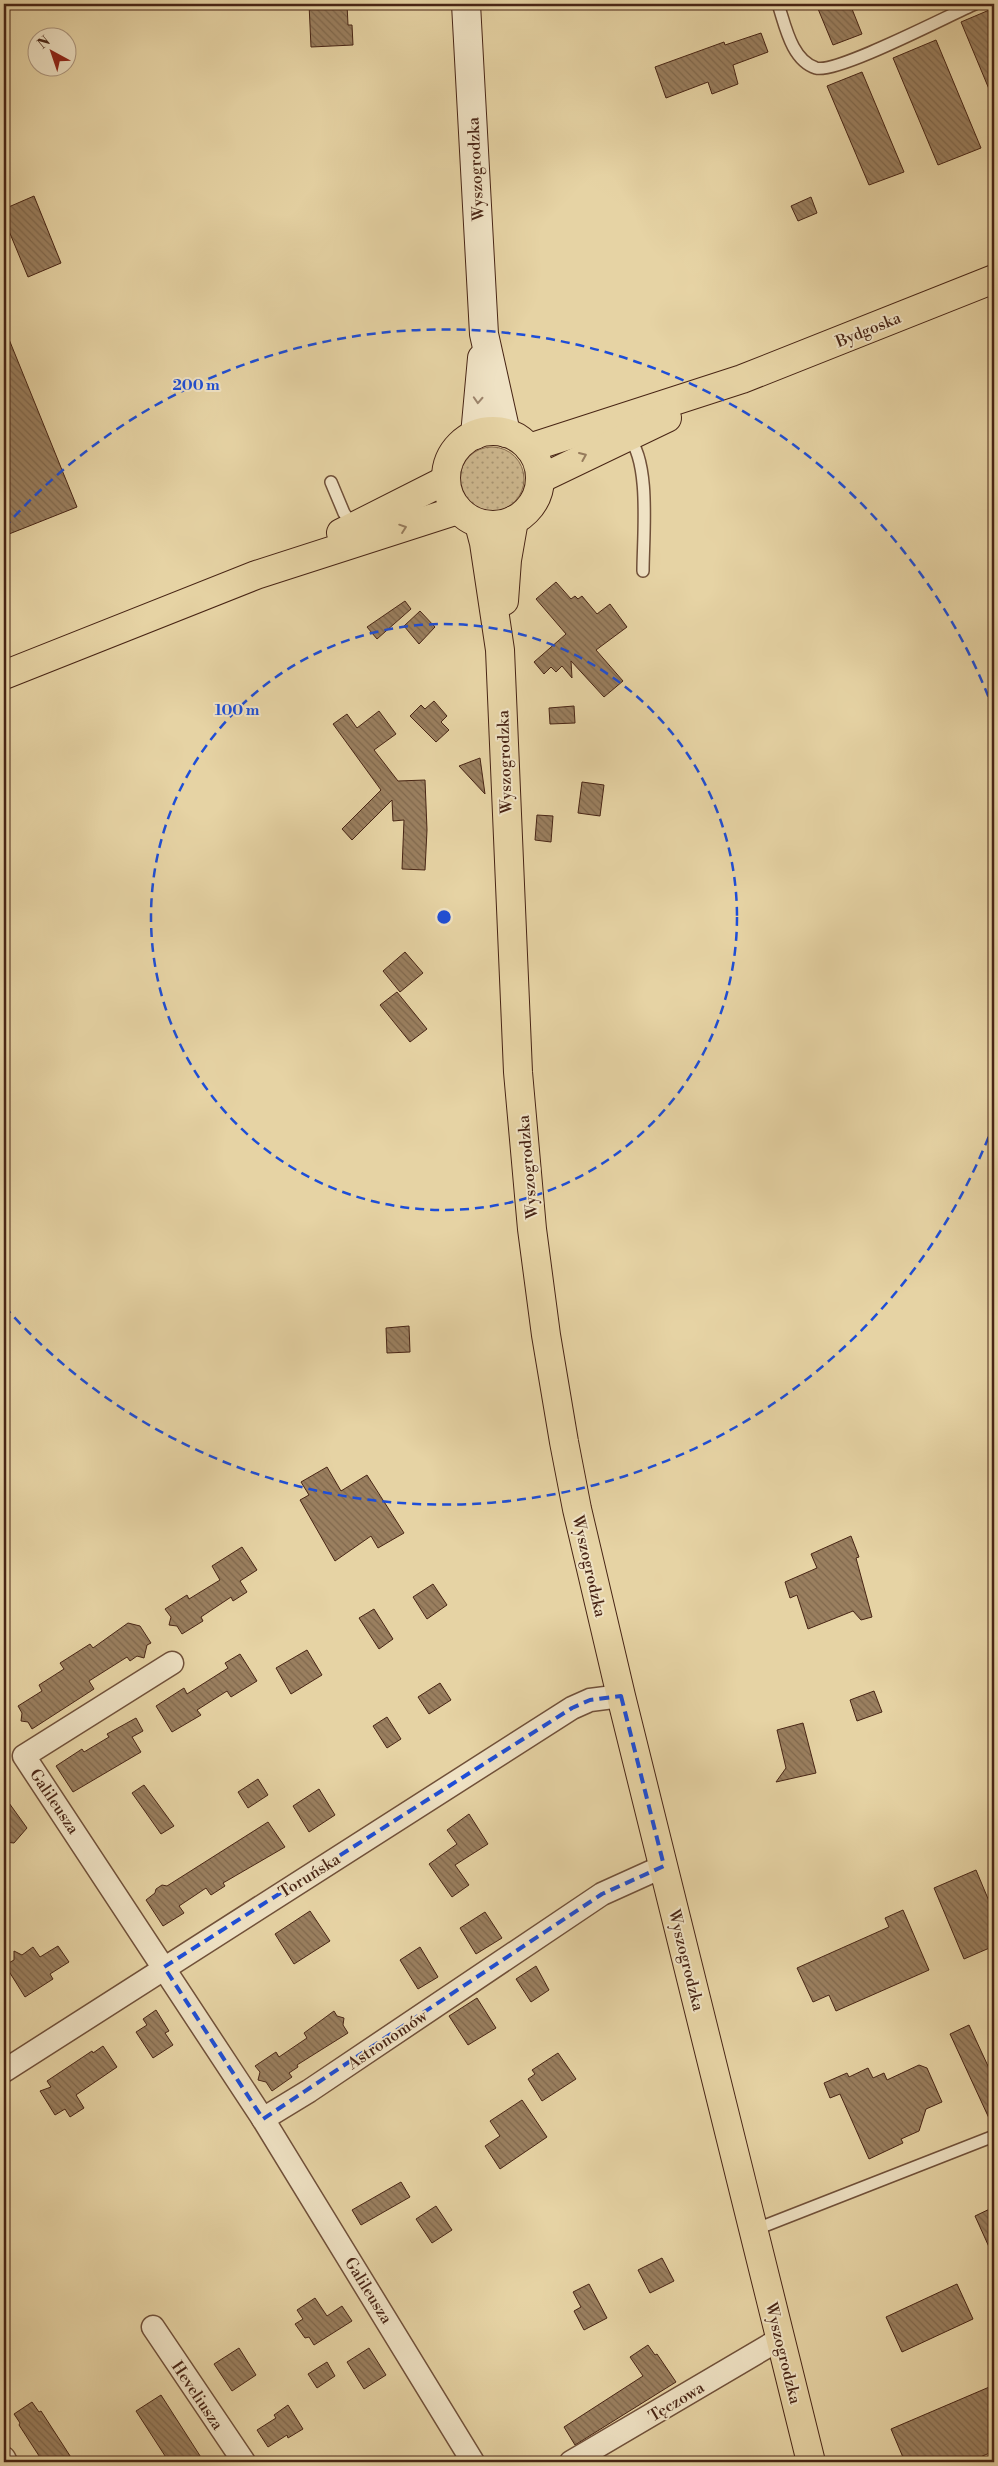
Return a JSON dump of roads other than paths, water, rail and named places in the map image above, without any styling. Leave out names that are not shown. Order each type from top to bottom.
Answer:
[{"type":"main road","name":"Wyszogrodzka","points":[[466,4],[484,334],[475,435]]},
{"type":"main road","name":"Bydgoska","points":[[529,448],[619,430],[994,279]]},
{"type":"main road","name":"Wyszogrodzka","points":[[484,334],[506,433]]},
{"type":"main road","name":"Bydgoska","points":[[540,479],[572,461],[619,430]]},
{"type":"main road","points":[[360,533],[469,517],[494,525],[514,520],[528,510],[534,501],[540,479],[538,465],[529,448],[519,439],[506,433],[493,431],[475,435],[460,444],[452,454],[446,471],[449,496],[469,517]]},
{"type":"main road","points":[[4,675],[360,533],[446,480]]},
{"type":"main road","name":"Wyszogrodzka","points":[[469,517],[484,543],[500,650],[518,1072],[532,1229],[546,1335],[564,1442],[621,1696],[811,2462]]},
{"type":"main road","name":"Wyszogrodzka","points":[[500,650],[507,560],[514,520]]},
{"type":"street","name":"Galileusza","points":[[164,1967],[24,1756],[172,1663]]},
{"type":"street","name":"Toruńska","points":[[4,2071],[572,1708],[590,1700],[621,1696]]},
{"type":"street","name":"Astronomów","points":[[263,2119],[309,2092],[602,1894],[664,1866]]},
{"type":"street","points":[[164,1967],[263,2119]]},
{"type":"street","name":"Galileusza","points":[[263,2119],[473,2462]]},
{"type":"street","name":"Heveliusza","points":[[153,2327],[244,2462]]},
{"type":"street","name":"Tęczowa","points":[[571,2462],[780,2339]]},
{"type":"street","points":[[4,2458],[6,2462]]},
{"type":"lane","points":[[778,4],[794,47],[802,58],[816,68],[830,67],[859,57],[975,4]]},
{"type":"lane","points":[[619,430],[636,445],[642,463],[643,571]]},
{"type":"lane","points":[[331,482],[344,514],[360,533]]},
{"type":"lane","points":[[754,2230],[994,2136]]}]
